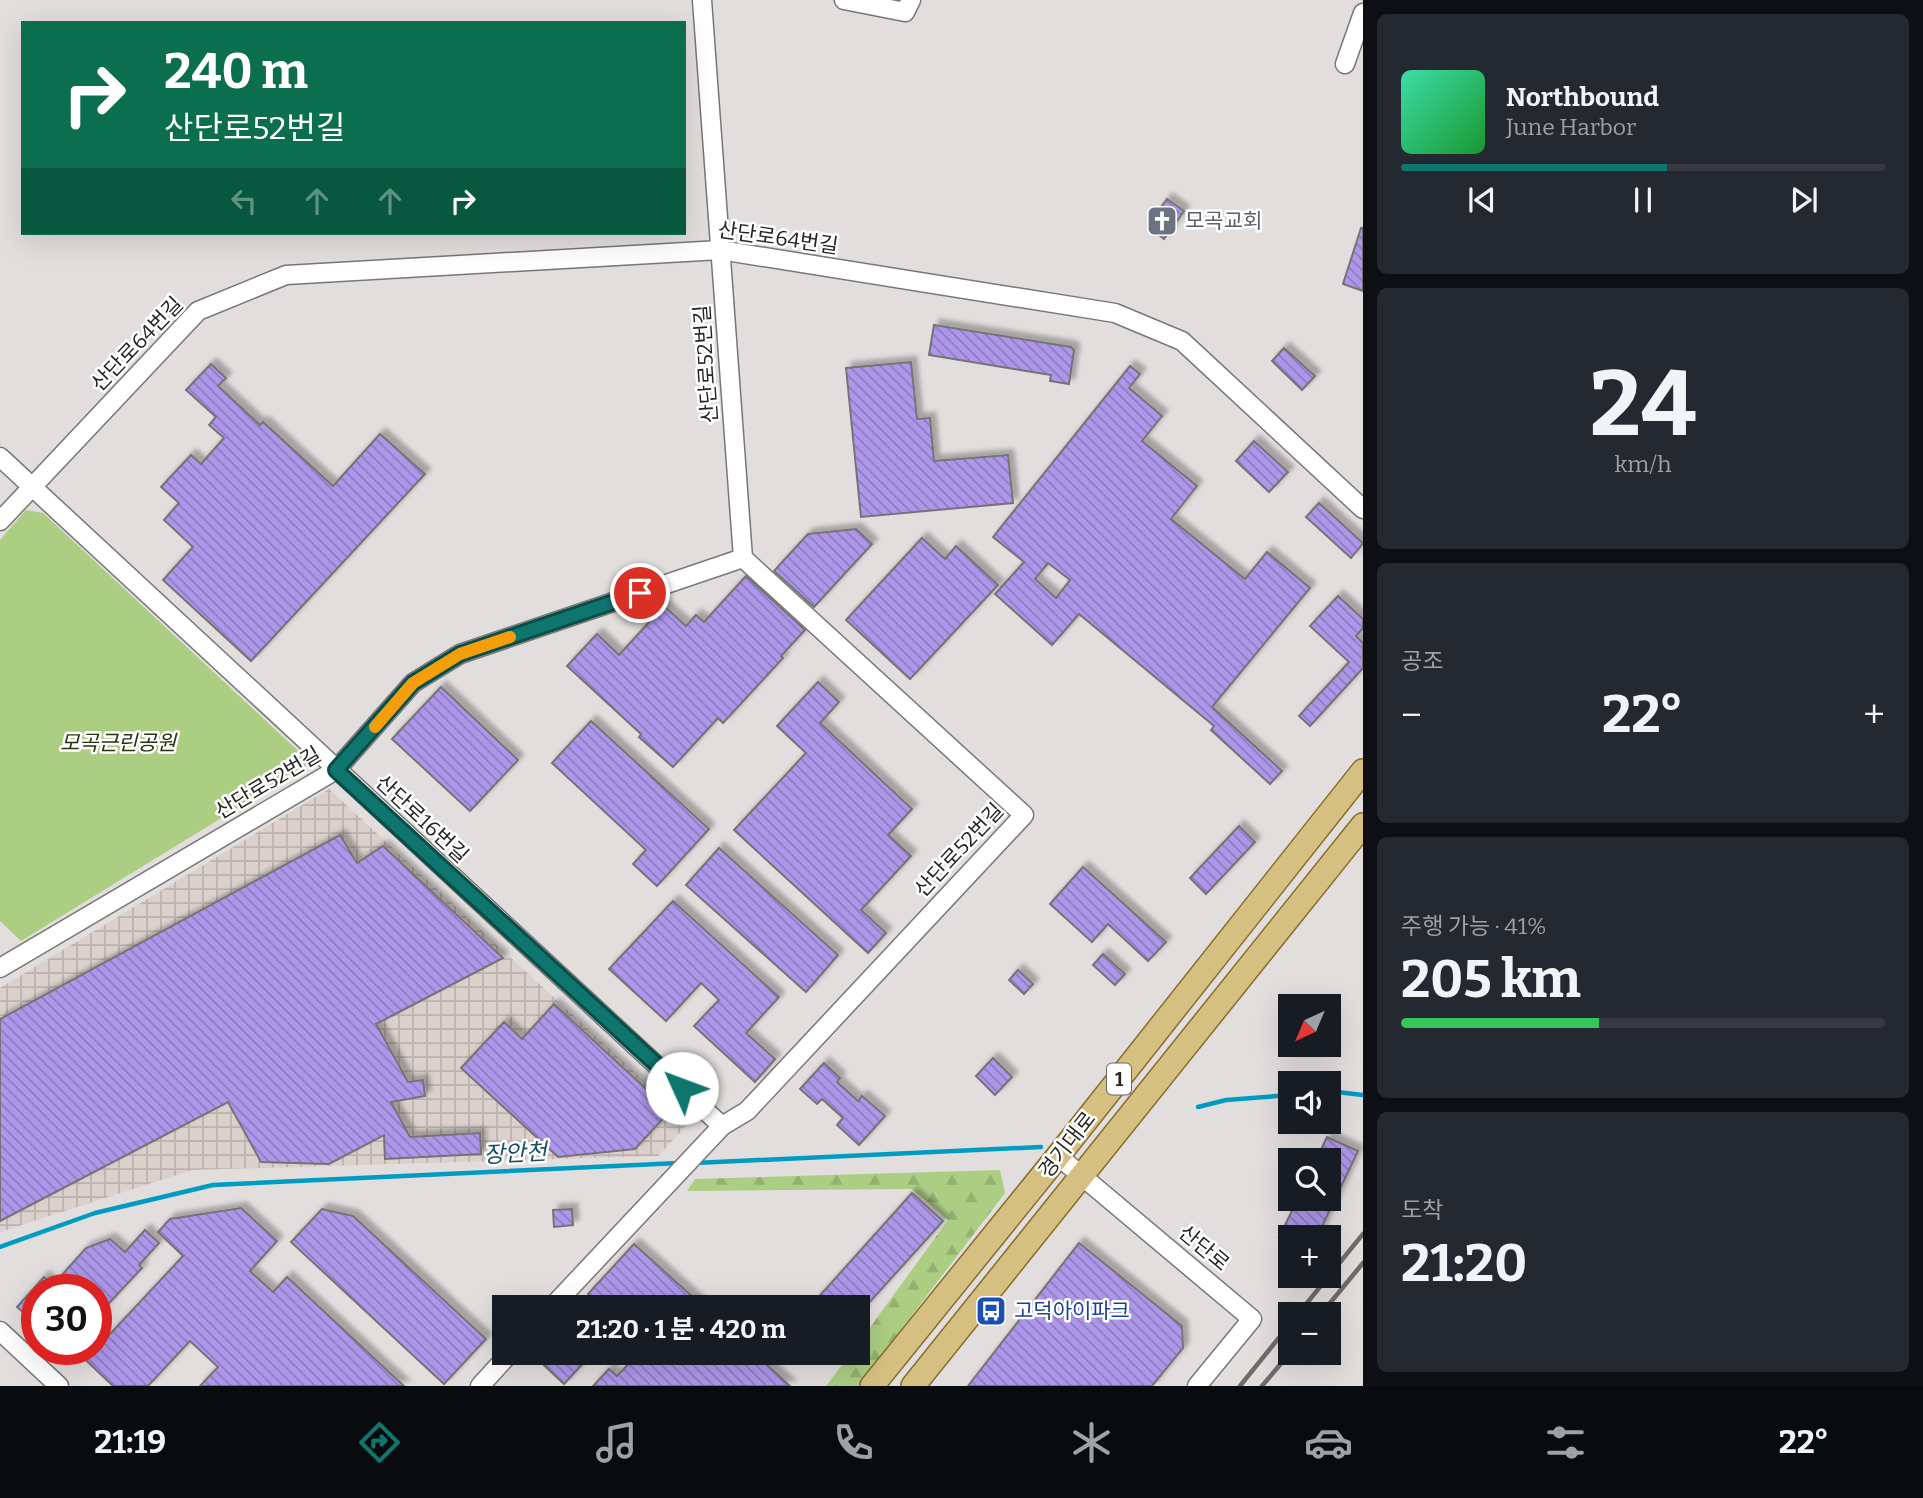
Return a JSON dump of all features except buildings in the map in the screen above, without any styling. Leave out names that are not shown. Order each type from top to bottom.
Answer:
[{"type":"main road","name":"경기대로","points":[[872,1386],[1363,771]]},
{"type":"main road","name":"경기대로","points":[[913,1386],[1363,825]]},
{"type":"street","name":"산단로52번길","points":[[702,0],[743,558],[1024,815],[747,1111],[722,1126]]},
{"type":"street","points":[[844,0],[905,12],[911,0]]},
{"type":"street","points":[[1345,64],[1363,13]]},
{"type":"street","name":"산단로64번길","points":[[0,521],[198,311],[286,275],[720,250],[1115,313],[1182,341],[1363,509]]},
{"type":"street","name":"산단로16번길","points":[[0,457],[722,1126]]},
{"type":"street","name":"산단로52번길","points":[[0,968],[336,770],[413,683],[460,654],[743,558]]},
{"type":"street","points":[[563,1295],[722,1126]]},
{"type":"street","name":"산단로","points":[[1058,1156],[1252,1319],[1198,1386]]},
{"type":"street","points":[[3,1341],[58,1386]]},
{"type":"street","points":[[480,1386],[499,1365]]},
{"type":"shaded area","points":[[329,789],[689,1123],[658,1156],[192,1170],[0,1232],[0,988]]},
{"type":"green space","name":"모곡근린공원","points":[[26,510],[43,513],[311,763],[21,941],[0,921],[0,540]]},
{"type":"green space","points":[[1000,1170],[1005,1193],[858,1386],[826,1386],[842,1365],[870,1365],[870,1327],[948,1220],[912,1189],[687,1191],[695,1179]]},
{"type":"waterway","name":"장안천","points":[[1341,1092],[1363,1095]]},
{"type":"waterway","name":"장안천","points":[[1198,1107],[1226,1100],[1278,1096]]},
{"type":"waterway","name":"장안천","points":[[695,1163],[1041,1147]]},
{"type":"waterway","name":"장안천","points":[[0,1247],[95,1213],[213,1185],[679,1163]]},
{"type":"railway","points":[[1308,1302],[1363,1234]]},
{"type":"railway","points":[[1331,1302],[1363,1263]]},
{"type":"railway","points":[[1240,1386],[1278,1339]]},
{"type":"railway","points":[[1262,1386],[1280,1365]]},
{"type":"slow traffic","points":[[375,727],[413,683],[460,654],[510,637]]},
{"type":"place","name":"모곡교회","points":[[1162,221]]},
{"type":"place","name":"고덕아이파크","points":[[991,1311]]},
{"type":"route","points":[[640,593],[460,654],[413,683],[336,770],[682,1088]]}]
